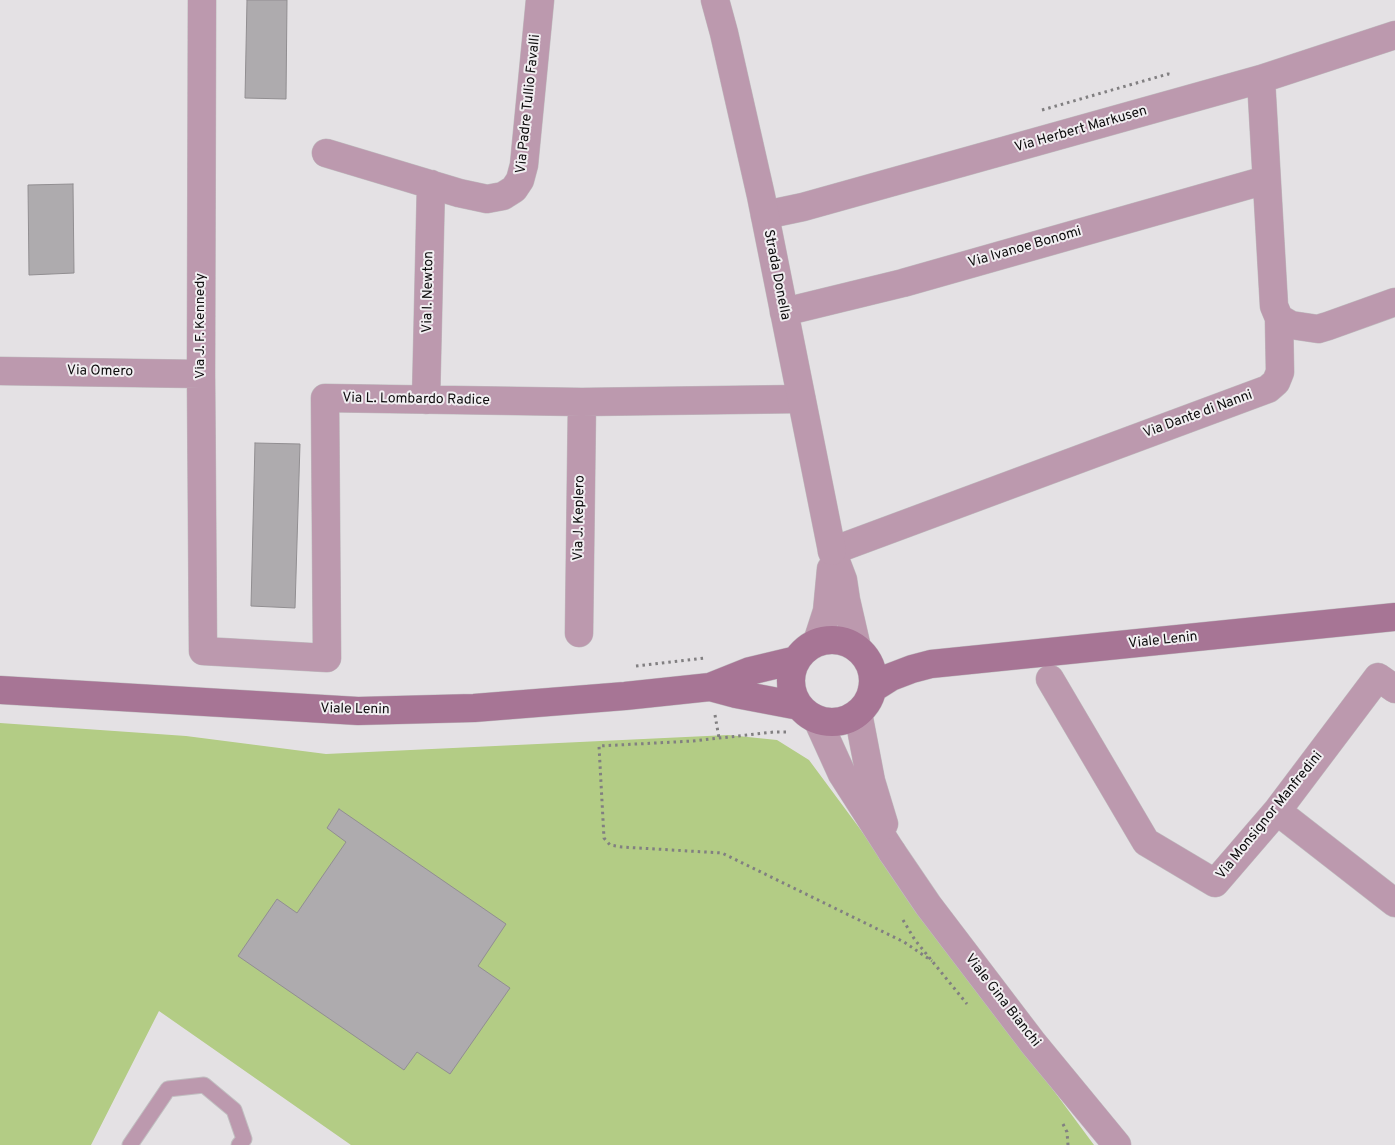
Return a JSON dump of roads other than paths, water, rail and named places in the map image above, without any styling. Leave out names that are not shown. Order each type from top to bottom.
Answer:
[{"type":"main road","name":"Viale Lenin","points":[[710,687],[808,713],[827,722],[838,722],[858,713],[864,706],[872,689],[891,677],[931,664],[1395,617]]},
{"type":"main road","name":"Viale Lenin","points":[[0,690],[358,711],[474,708],[710,687],[750,671],[796,660],[805,649],[817,642],[831,640],[845,642],[862,654],[931,664]]},
{"type":"main road","points":[[862,654],[871,668],[873,678],[872,689]]},
{"type":"main road","points":[[796,660],[791,671],[790,683],[793,695],[808,713]]},
{"type":"street","name":"Via J. F. Kennedy","points":[[202,0],[201,374],[203,652]]},
{"type":"street","name":"Via Padre Tullio Favalli","points":[[326,153],[459,193],[487,199],[503,196],[514,189],[520,180],[524,165],[540,0]]},
{"type":"street","name":"Strada Donella","points":[[715,0],[765,215],[832,550]]},
{"type":"street","name":"Via Herbert Markusen","points":[[765,215],[812,205],[1260,79],[1395,35]]},
{"type":"street","points":[[1260,79],[1274,306],[1279,318],[1280,372]]},
{"type":"street","name":"Via Ivanoe Bonomi","points":[[784,312],[903,283],[1266,180]]},
{"type":"street","name":"Via I. Newton","points":[[426,400],[431,184]]},
{"type":"street","points":[[1279,318],[1291,324],[1318,329],[1395,302]]},
{"type":"street","name":"Via Dante di Nanni","points":[[832,550],[1268,389],[1276,382],[1280,372],[1310,339],[1325,327]]},
{"type":"street","name":"Via Omero","points":[[0,371],[201,374]]},
{"type":"street","name":"Via L. Lombardo Radice","points":[[203,652],[327,658],[325,398],[582,402],[801,400]]},
{"type":"street","name":"Via J. Keplero","points":[[579,633],[582,402]]},
{"type":"street","points":[[817,642],[828,611],[832,550]]},
{"type":"street","points":[[832,550],[843,580],[846,600],[862,654]]},
{"type":"street","name":"Via Monsignor Manfredini","points":[[1050,679],[1146,842],[1216,883],[1387,683]]},
{"type":"street","name":"Viale Gina Bianchi","points":[[808,713],[842,774],[928,905],[1027,1035],[1117,1145]]},
{"type":"street","points":[[858,713],[871,781],[892,852]]},
{"type":"street","points":[[1277,811],[1395,903]]},
{"type":"lane","points":[[130,1145],[168,1089],[204,1085],[234,1110],[244,1139],[239,1145]]}]
